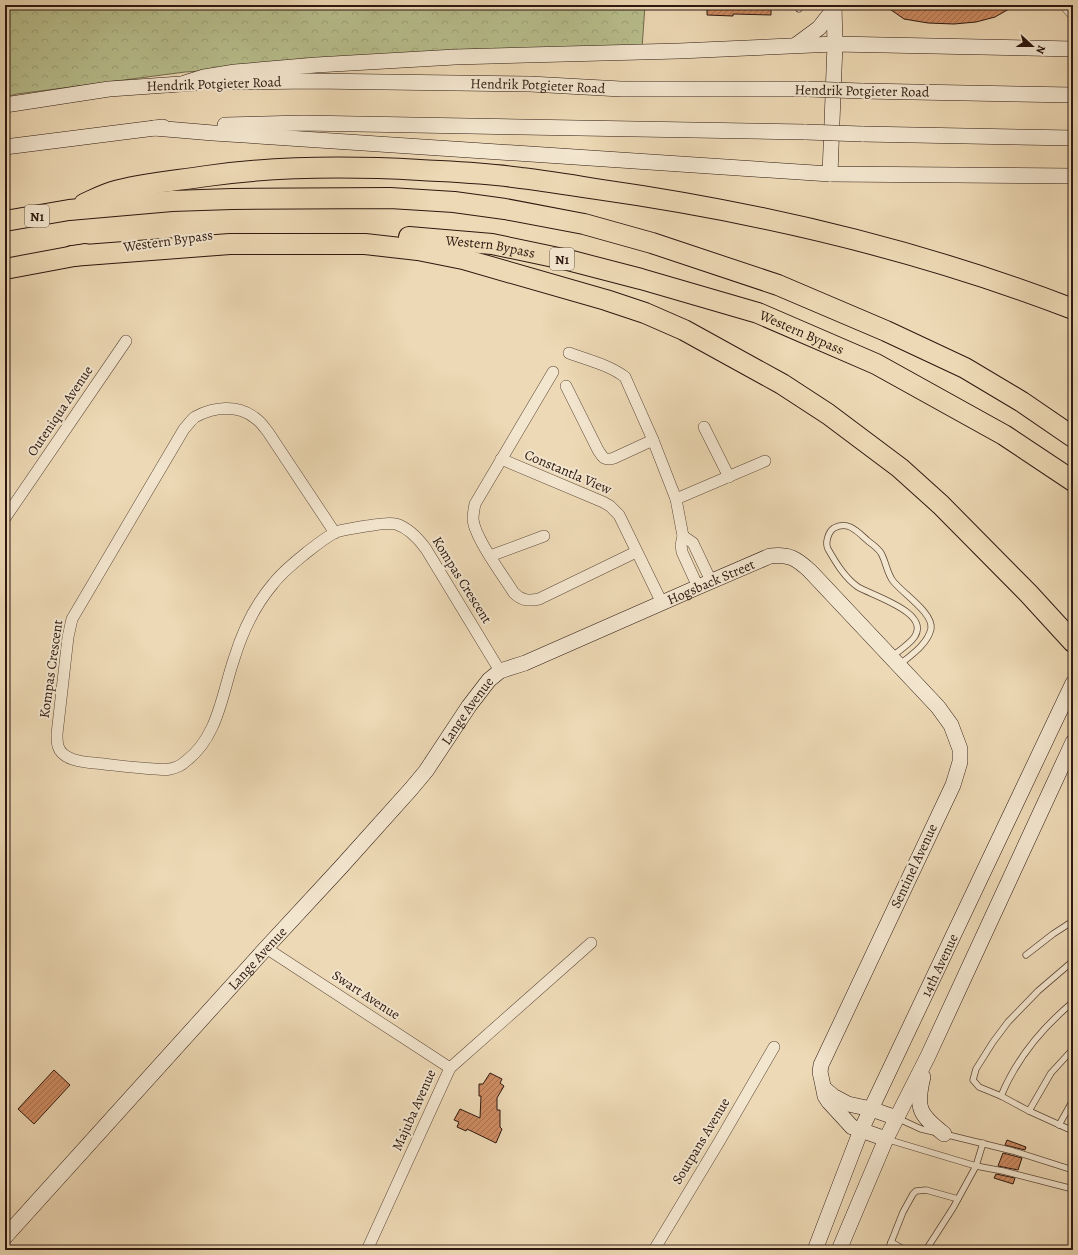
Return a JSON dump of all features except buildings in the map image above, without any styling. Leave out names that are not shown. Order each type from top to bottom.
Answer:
[{"type":"highway","points":[[69,210],[109,192],[155,183],[232,173],[301,168],[390,168],[474,173],[522,178],[660,198],[809,228],[967,271],[1022,289],[1073,309]]},
{"type":"highway","name":"N1","points":[[5,221],[69,210],[180,201],[232,199],[390,198],[454,202],[505,209],[584,224],[652,243],[778,285],[886,331],[965,368],[1022,402],[1073,437]]},
{"type":"highway","name":"Western Bypass","points":[[5,268],[202,235],[262,232],[384,235],[492,244],[568,260],[641,279],[758,313],[876,364],[1004,435],[1073,480]]},
{"type":"highway","points":[[72,256],[230,244],[365,244],[418,250],[463,259],[646,313],[684,330],[782,384],[828,414],[900,468],[941,505],[1024,588],[1073,642]]},
{"type":"main road","points":[[830,174],[835,44],[834,7]]},
{"type":"main road","points":[[795,46],[819,28],[834,7]]},
{"type":"main road","points":[[185,83],[220,74],[316,65],[455,57],[835,44],[1073,49]]},
{"type":"main road","name":"Hendrik Potgieter Road","points":[[5,105],[109,89],[185,83],[313,81],[530,84],[621,89],[808,89],[1073,95]]},
{"type":"main road","points":[[5,147],[154,128],[303,123],[1073,138]]},
{"type":"main road","points":[[154,128],[830,174],[1073,176]]},
{"type":"main road","name":"Hogsback Street","points":[[500,671],[525,663],[770,556],[779,555],[793,558],[810,571],[895,662]]},
{"type":"main road","name":"Sentinel Avenue","points":[[886,1139],[852,1127],[827,1099],[820,1072],[825,1056],[953,785],[960,762],[960,749],[951,725],[938,707],[895,662]]},
{"type":"main road","name":"Lange Avenue","points":[[5,1237],[411,789],[426,771],[478,693],[489,680],[500,671]]},
{"type":"main road","name":"14th Avenue","points":[[815,1250],[871,1109],[1073,683]]},
{"type":"main road","name":"14th Avenue","points":[[839,1250],[886,1139],[928,1056],[1073,742]]},
{"type":"main road","points":[[928,1056],[919,1095],[919,1106],[921,1112],[927,1120],[944,1134]]},
{"type":"main road","points":[[823,1088],[833,1096],[848,1104],[871,1109],[897,1118]]},
{"type":"street","points":[[1065,5],[1073,14]]},
{"type":"street","name":"Outeniqua Avenue","points":[[5,518],[126,341]]},
{"type":"street","points":[[569,353],[608,367],[625,377],[653,440],[676,499],[683,536],[691,540],[693,543],[704,584]]},
{"type":"street","points":[[553,372],[475,504],[473,519],[475,528],[490,556],[514,593],[519,598],[525,600],[539,599],[636,552]]},
{"type":"street","points":[[566,386],[598,450],[604,458],[608,460],[614,458],[653,440]]},
{"type":"street","name":"Kompas Crescent","points":[[335,533],[268,432],[255,418],[241,410],[228,408],[216,409],[194,418],[184,429],[72,619],[68,637],[57,734],[58,747],[61,752],[68,757],[92,763],[149,768],[168,769],[186,762],[203,744],[215,722],[224,699],[234,659],[245,631],[264,596],[273,583],[315,546],[335,533],[353,528],[396,524],[418,538],[500,671]]},
{"type":"street","points":[[704,427],[729,476]]},
{"type":"street","name":"Constantla View","points":[[501,459],[610,506],[619,515],[662,603]]},
{"type":"street","points":[[676,499],[765,461]]},
{"type":"street","points":[[490,556],[544,536]]},
{"type":"street","name":"Majuba Avenue","points":[[367,1250],[450,1068],[592,943]]},
{"type":"street","name":"Swart Avenue","points":[[266,948],[450,1068]]},
{"type":"street","name":"Soutpans Avenue","points":[[654,1250],[774,1047]]},
{"type":"lane","points":[[845,525],[854,528],[880,552],[892,580],[924,612],[931,622],[931,629],[927,638],[919,648],[895,662],[913,640],[917,625],[914,618],[900,607],[859,588],[850,581],[834,560],[827,547],[827,537],[834,529],[845,525]]},
{"type":"lane","points":[[1026,955],[1073,921]]},
{"type":"lane","points":[[1073,962],[1038,991],[1008,1022],[976,1069],[973,1080],[979,1087],[1073,1131]]},
{"type":"lane","points":[[1001,1096],[1007,1081],[1044,1029],[1073,1002]]},
{"type":"lane","points":[[1029,1111],[1051,1073],[1073,1049]]},
{"type":"lane","points":[[1059,1125],[1073,1100]]},
{"type":"lane","points":[[897,1118],[921,1129],[1013,1151],[1073,1170]]},
{"type":"lane","points":[[886,1139],[976,1166],[1003,1171],[1073,1189]]},
{"type":"lane","points":[[926,1250],[958,1199],[976,1166],[983,1143]]},
{"type":"lane","points":[[888,1250],[903,1212],[912,1194],[916,1191],[926,1190],[958,1199]]},
{"type":"lane","points":[[891,1242],[905,1250]]},
{"type":"green space","points":[[5,5],[645,5],[642,49],[544,50],[185,72],[17,94],[5,97]]},
{"type":"waterway","points":[[5,12],[11,5]]}]
